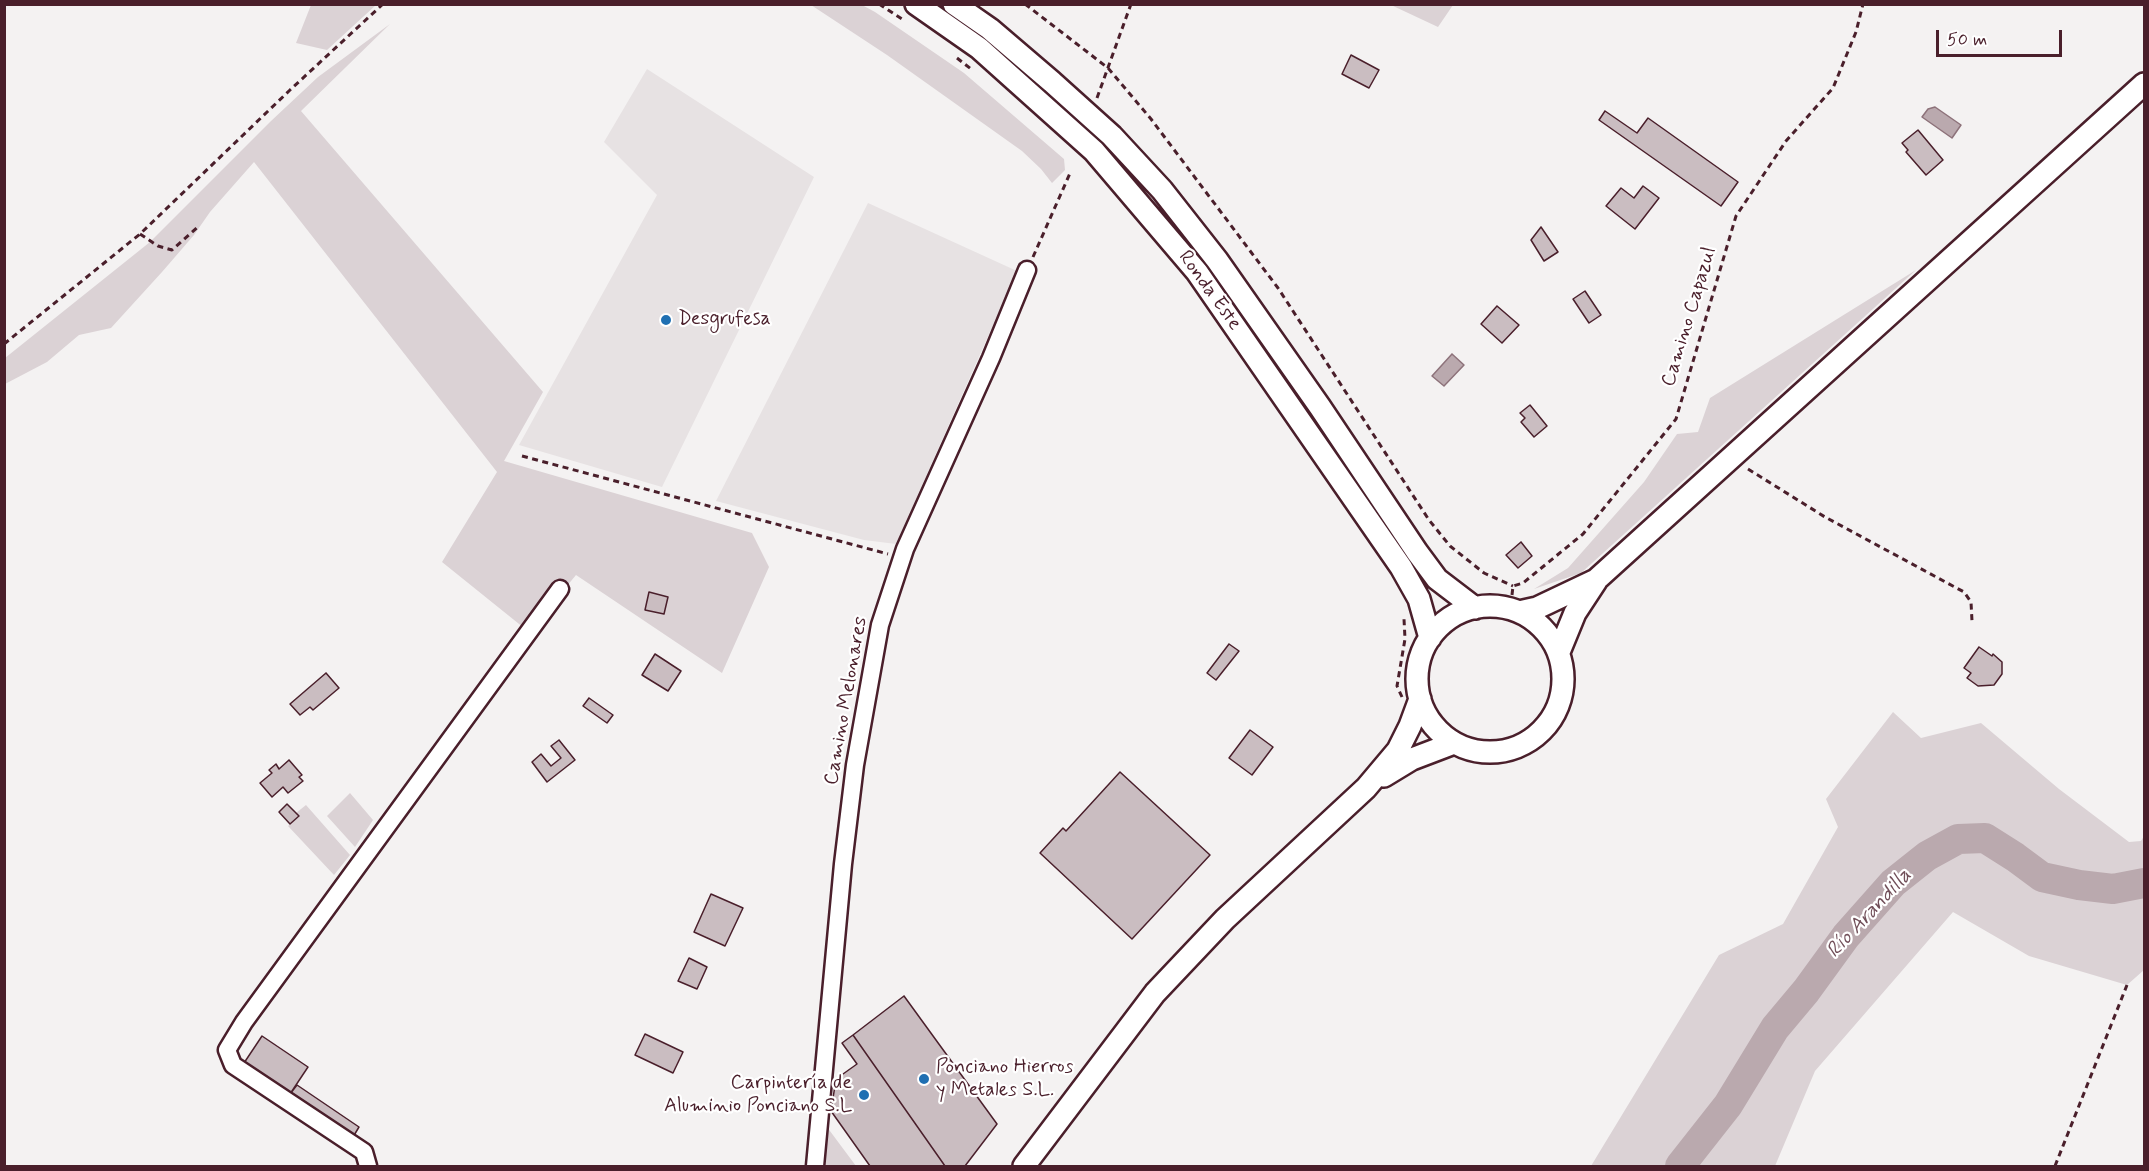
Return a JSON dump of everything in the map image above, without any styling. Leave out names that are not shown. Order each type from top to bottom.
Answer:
[{"type":"main road","name":"Ronda Este","points":[[954,4],[990,29],[1052,82],[1112,136],[1162,190],[1224,270],[1437,579],[1475,608]]},
{"type":"main road","name":"Ronda Este","points":[[911,13],[979,48],[1094,151],[1197,272],[1401,567],[1419,599],[1430,638]]},
{"type":"main road","points":[[1558,652],[1575,613],[1596,580],[2145,84]]},
{"type":"main road","points":[[1024,1167],[1155,993],[1225,919],[1366,788],[1398,750],[1418,705],[1417,678],[1420,657],[1430,638],[1450,619],[1475,608],[1492,606],[1514,610],[1537,608],[1596,580]]},
{"type":"main road","points":[[1418,705],[1432,725],[1454,743],[1473,751],[1493,753],[1512,749],[1531,741],[1546,727],[1557,710],[1563,691],[1564,671],[1549,635],[1536,621],[1514,610]]},
{"type":"main road","points":[[1366,788],[1412,759],[1454,743]]},
{"type":"street","name":"Camino Melonares","points":[[815,1167],[843,864],[855,765],[880,625],[902,558],[991,358],[1027,270]]},
{"type":"street","points":[[368,1167],[364,1152],[232,1065],[227,1050],[244,1022],[561,589]]},
{"type":"path","points":[[4,344],[140,234],[383,4]]},
{"type":"path","points":[[879,4],[911,13]]},
{"type":"path","points":[[1025,4],[1108,68],[1151,119],[1278,288],[1429,520],[1450,546],[1484,573],[1513,586],[1514,610]]},
{"type":"path","points":[[1097,98],[1131,4]]},
{"type":"path","name":"Camino Capazul","points":[[1513,586],[1523,583],[1583,534],[1676,419],[1736,216],[1786,141],[1833,88],[1856,32],[1863,4]]},
{"type":"path","points":[[953,54],[978,74]]},
{"type":"path","points":[[1027,270],[1071,171]]},
{"type":"path","points":[[140,234],[158,246],[172,250],[199,226]]},
{"type":"path","points":[[522,456],[902,558]]},
{"type":"path","points":[[1731,458],[1825,517],[1964,592],[1971,602],[1972,621]]},
{"type":"path","points":[[1404,614],[1405,639],[1397,686],[1400,696],[1418,705]]},
{"type":"path","points":[[2055,1167],[2127,986]]},
{"type":"shaded area","points":[[311,4],[376,5],[327,50],[296,43]]},
{"type":"shaded area","points":[[811,5],[862,5],[875,12],[964,73],[1064,159],[1065,170],[1052,183],[1022,151],[887,55]]},
{"type":"shaded area","points":[[1391,5],[1453,5],[1438,27]]},
{"type":"shaded area","points":[[390,24],[301,111],[543,392],[504,461],[752,533],[769,567],[722,673],[576,575],[529,632],[442,562],[497,472],[254,162],[210,212],[194,235],[111,328],[79,335],[47,362],[5,384],[5,358],[150,242],[318,77]]},
{"type":"shaded area","name":"Desgrufesa","points":[[647,69],[814,177],[662,487],[519,445],[657,195],[604,142]]},
{"type":"shaded area","points":[[1935,107],[1961,125],[1952,138],[1922,117],[1928,109]]},
{"type":"shaded area","name":"Desgrufesa","points":[[868,203],[1017,271],[896,544],[864,540],[716,501]]},
{"type":"shaded area","points":[[1916,270],[1581,573],[1534,589],[1568,568],[1644,482],[1677,434],[1698,432],[1710,398]]},
{"type":"shaded area","points":[[1452,354],[1464,365],[1444,386],[1432,376]]},
{"type":"shaded area","points":[[1893,712],[1921,738],[1981,723],[2059,789],[2129,842],[2141,841],[2144,836],[2144,970],[2127,985],[2029,956],[1953,912],[1815,1071],[1775,1166],[1591,1166],[1719,955],[1783,924],[1838,827],[1826,799]]},
{"type":"shaded area","points":[[350,793],[373,820],[355,847],[327,816]]},
{"type":"shaded area","points":[[306,805],[350,855],[334,875],[288,826],[299,817],[296,813]]},
{"type":"shaded area","points":[[824,1123],[856,1166],[819,1166]]},
{"type":"building","points":[[1351,55],[1379,70],[1369,88],[1342,74]]},
{"type":"building","points":[[1605,111],[1637,133],[1648,118],[1738,182],[1721,206],[1599,120]]},
{"type":"building","points":[[1918,130],[1943,160],[1926,175],[1906,152],[1908,150],[1902,143]]},
{"type":"building","points":[[1643,186],[1659,198],[1635,229],[1606,206],[1621,188],[1634,198]]},
{"type":"building","points":[[1541,227],[1558,252],[1544,261],[1531,240]]},
{"type":"building","points":[[1585,291],[1601,315],[1589,323],[1573,299]]},
{"type":"building","points":[[1497,306],[1519,325],[1502,343],[1481,324]]},
{"type":"building","points":[[1530,405],[1547,426],[1534,437],[1521,422],[1525,418],[1520,413]]},
{"type":"building","points":[[1521,542],[1532,556],[1518,568],[1506,555]]},
{"type":"building","points":[[649,592],[668,597],[664,614],[645,610]]},
{"type":"building","points":[[1229,644],[1239,651],[1216,680],[1207,673]]},
{"type":"building","points":[[1979,647],[2002,662],[2002,674],[1994,685],[1978,686],[1967,678],[1971,673],[1964,668]]},
{"type":"building","points":[[655,654],[681,671],[668,691],[642,675]]},
{"type":"building","points":[[326,673],[339,688],[313,710],[310,707],[300,715],[290,704]]},
{"type":"building","points":[[589,698],[613,715],[607,723],[583,706]]},
{"type":"building","points":[[1250,730],[1273,747],[1252,775],[1229,758]]},
{"type":"building","points":[[559,740],[575,760],[547,782],[532,762],[541,754],[551,766],[561,758],[551,746]]},
{"type":"building","points":[[289,760],[302,775],[299,777],[303,781],[288,793],[283,787],[272,797],[260,783],[272,773],[269,770],[276,764],[279,769]]},
{"type":"building","points":[[1120,772],[1210,855],[1132,939],[1040,853],[1063,828],[1066,831]]},
{"type":"building","points":[[287,804],[299,816],[290,824],[279,812]]},
{"type":"building","points":[[711,894],[743,908],[725,946],[694,932]]},
{"type":"building","points":[[689,958],[707,967],[697,989],[678,981]]},
{"type":"building","name":"Ponciano Hierros y Metales S.L.","points":[[904,996],[997,1124],[965,1166],[945,1166],[853,1035]]},
{"type":"building","points":[[645,1034],[683,1052],[673,1073],[635,1055]]},
{"type":"building","name":"Carpintería de Aluminio Ponciano S.L","points":[[853,1035],[945,1166],[870,1166],[831,1111],[836,1079],[857,1064],[842,1043]]},
{"type":"building","points":[[262,1036],[308,1067],[290,1094],[244,1063]]},
{"type":"building","points":[[297,1085],[359,1127],[353,1137],[290,1094]]},
{"type":"waterway","name":"Río Arandilla","points":[[1680,1166],[1728,1105],[1775,1028],[1806,991],[1846,936],[1893,883],[1927,856],[1958,839],[1985,838],[2042,877],[2113,889],[2144,883]]},
{"type":"place","name":"Desgrufesa","points":[[666,320]]},
{"type":"place","name":"Ponciano Hierros y Metales S.L.","points":[[924,1079]]},
{"type":"place","name":"Carpintería de Aluminio Ponciano S.L","points":[[864,1095]]}]
